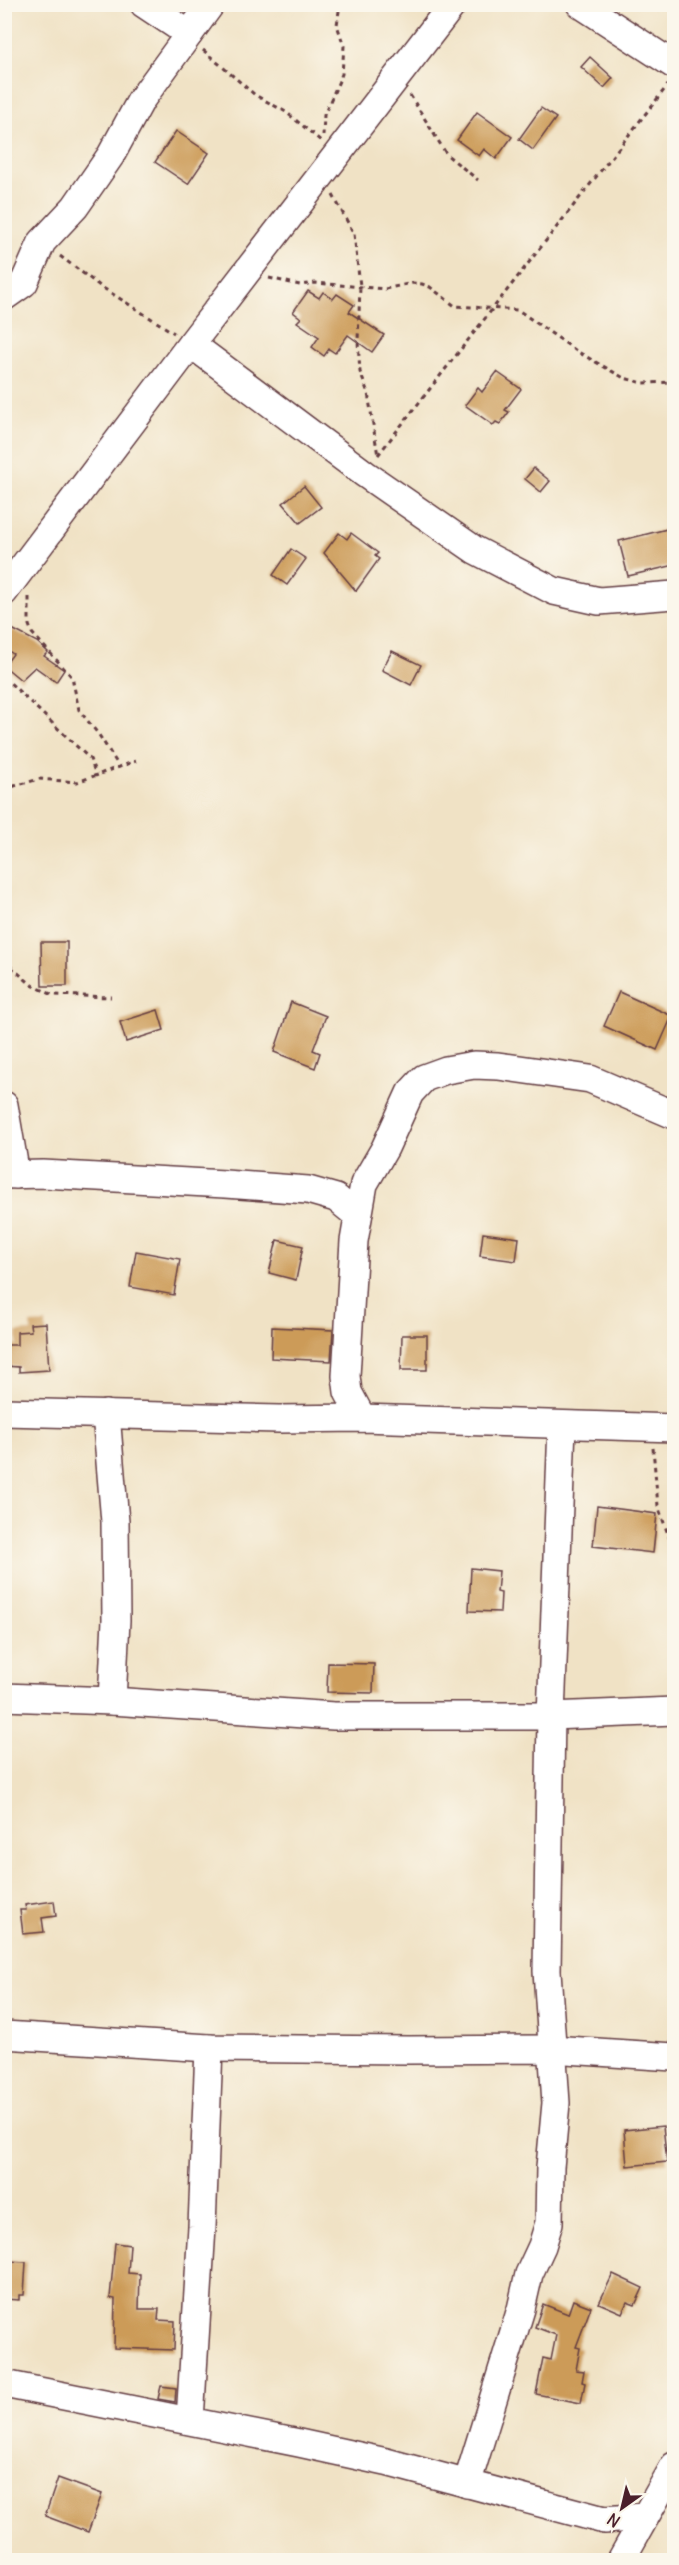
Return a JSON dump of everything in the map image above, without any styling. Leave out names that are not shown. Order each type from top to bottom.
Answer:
[{"type":"street","points":[[144,4],[188,36]]},
{"type":"street","points":[[4,297],[24,283],[42,242],[75,207],[111,154],[141,100],[211,4]]},
{"type":"street","points":[[4,592],[191,344],[453,4]]},
{"type":"street","points":[[580,4],[675,65]]},
{"type":"street","points":[[191,344],[372,465],[475,550],[554,591],[599,601],[675,596]]},
{"type":"street","points":[[362,1418],[348,1392],[346,1376],[354,1241],[358,1216],[364,1184],[385,1148],[410,1093],[424,1078],[446,1070],[474,1065],[590,1078],[675,1114]]},
{"type":"street","points":[[4,1105],[10,1175],[225,1184],[308,1190],[336,1198],[358,1216]]},
{"type":"street","points":[[4,1413],[279,1419],[362,1418],[562,1426],[663,1427]]},
{"type":"street","points":[[106,1414],[115,1522],[116,1620],[112,1701]]},
{"type":"street","points":[[467,2484],[530,2274],[543,2246],[549,2223],[550,2167],[556,2103],[547,1971],[551,1716],[562,1426]]},
{"type":"street","points":[[4,1697],[112,1701],[334,1716],[551,1716],[675,1711]]},
{"type":"street","points":[[4,2035],[209,2048],[551,2049],[675,2056]]},
{"type":"street","points":[[190,2420],[202,2227],[209,2048]]},
{"type":"street","points":[[4,2384],[190,2420],[375,2460],[604,2520],[644,2517]]},
{"type":"street","points":[[621,2560],[674,2467]]},
{"type":"path","points":[[188,36],[255,95],[286,112],[322,142],[324,115],[342,74],[344,45],[338,25],[340,4]]},
{"type":"path","points":[[372,465],[675,76]]},
{"type":"path","points":[[397,77],[447,155],[478,180]]},
{"type":"path","points":[[321,175],[346,215],[354,234],[360,286],[358,341],[360,372],[368,393],[372,465]]},
{"type":"path","points":[[42,242],[100,286],[191,344]]},
{"type":"path","points":[[233,290],[269,278],[300,285],[316,283],[385,289],[412,283],[422,284],[430,287],[455,306],[518,310],[578,352],[624,378],[643,383],[675,382]]},
{"type":"path","points":[[28,562],[29,625],[32,633],[72,677],[79,710],[99,735],[120,768]]},
{"type":"path","points":[[4,677],[90,759],[97,777]]},
{"type":"path","points":[[4,789],[39,779],[77,782],[97,777],[136,761]]},
{"type":"path","points":[[4,961],[32,985],[53,995],[111,997]]},
{"type":"path","points":[[663,1427],[658,1506],[675,1551]]},
{"type":"building","points":[[590,57],[613,78],[604,88],[581,67]]},
{"type":"building","points":[[541,108],[556,118],[533,150],[519,139]]},
{"type":"building","points":[[477,112],[512,137],[496,159],[484,149],[479,156],[457,140]]},
{"type":"building","points":[[176,131],[209,153],[188,184],[155,162]]},
{"type":"building","points":[[308,291],[319,298],[323,292],[333,299],[337,294],[354,305],[349,312],[384,335],[372,352],[348,335],[335,353],[329,349],[324,356],[312,347],[319,337],[297,322],[301,318],[293,312]]},
{"type":"building","points":[[497,372],[521,389],[505,410],[509,412],[500,424],[496,422],[493,425],[465,405],[478,388],[482,392]]},
{"type":"building","points":[[534,468],[550,481],[541,492],[525,479]]},
{"type":"building","points":[[304,486],[321,507],[300,523],[283,503]]},
{"type":"building","points":[[667,529],[675,565],[628,576],[619,541]]},
{"type":"building","points":[[339,533],[347,539],[351,533],[378,553],[375,556],[379,559],[356,591],[324,553]]},
{"type":"building","points":[[291,549],[306,559],[287,585],[273,575]]},
{"type":"building","points":[[12,629],[37,642],[48,652],[44,656],[64,670],[56,682],[35,667],[21,680],[4,666],[13,654],[4,648],[4,638]]},
{"type":"building","points":[[392,651],[421,665],[411,685],[382,670]]},
{"type":"building","points":[[41,942],[67,942],[67,986],[42,986]]},
{"type":"building","points":[[619,992],[672,1016],[657,1050],[604,1026]]},
{"type":"building","points":[[291,1002],[326,1016],[313,1050],[320,1053],[315,1068],[274,1052]]},
{"type":"building","points":[[158,1010],[164,1030],[126,1042],[120,1022]]},
{"type":"building","points":[[483,1233],[519,1238],[516,1261],[480,1256]]},
{"type":"building","points":[[277,1240],[303,1246],[296,1280],[269,1273]]},
{"type":"building","points":[[136,1251],[180,1259],[174,1295],[130,1287]]},
{"type":"building","points":[[46,1323],[49,1370],[19,1372],[19,1367],[4,1366],[4,1345],[17,1345],[17,1332],[31,1331],[30,1324]]},
{"type":"building","points":[[272,1327],[333,1330],[331,1361],[271,1358]]},
{"type":"building","points":[[402,1335],[427,1335],[427,1370],[401,1370]]},
{"type":"building","points":[[597,1506],[657,1514],[653,1553],[593,1546]]},
{"type":"building","points":[[471,1568],[499,1571],[497,1592],[501,1593],[500,1612],[469,1611]]},
{"type":"building","points":[[328,1663],[374,1664],[373,1693],[327,1692]]},
{"type":"building","points":[[54,1901],[56,1916],[42,1918],[44,1932],[23,1934],[20,1910],[26,1910],[25,1905]]},
{"type":"building","points":[[663,2126],[667,2162],[627,2166],[624,2130]]},
{"type":"building","points":[[115,2243],[130,2245],[128,2273],[140,2274],[139,2309],[159,2309],[158,2320],[175,2321],[174,2350],[114,2348],[115,2299],[110,2298]]},
{"type":"building","points":[[7,2261],[26,2262],[24,2295],[19,2295],[19,2300],[4,2299],[4,2264],[7,2265]]},
{"type":"building","points":[[613,2274],[643,2288],[635,2305],[627,2302],[622,2313],[599,2303]]},
{"type":"building","points":[[573,2300],[591,2307],[576,2347],[580,2348],[576,2370],[584,2371],[582,2382],[585,2383],[581,2403],[536,2394],[543,2358],[551,2360],[556,2335],[535,2327],[543,2304],[568,2314]]},
{"type":"building","points":[[161,2386],[176,2388],[175,2402],[158,2399]]},
{"type":"building","points":[[58,2478],[102,2494],[88,2532],[45,2516]]}]
